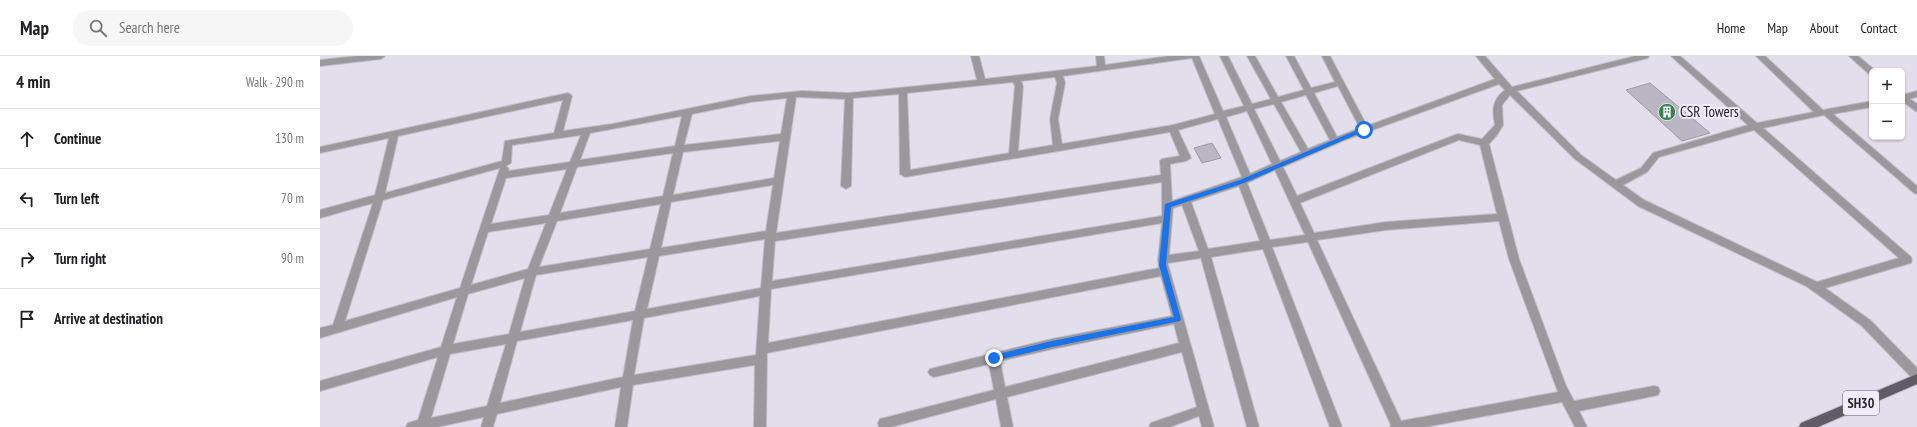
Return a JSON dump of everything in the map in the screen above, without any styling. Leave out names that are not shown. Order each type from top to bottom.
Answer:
[{"type":"main road","name":"SH30","points":[[1805,427],[1917,377]]},
{"type":"street","points":[[320,63],[378,56]]},
{"type":"street","points":[[975,56],[982,82]]},
{"type":"street","points":[[1100,56],[1101,68]]},
{"type":"street","points":[[419,426],[446,350],[506,163],[508,143],[688,112],[751,99],[792,95],[848,96],[982,82],[1189,56]]},
{"type":"street","points":[[1195,56],[1221,115],[1245,180],[1266,245],[1336,427]]},
{"type":"street","points":[[1224,56],[1278,166],[1397,427],[1566,396]]},
{"type":"street","points":[[1251,56],[1306,154]]},
{"type":"street","points":[[1290,56],[1335,141]]},
{"type":"street","points":[[1326,56],[1364,130]]},
{"type":"street","points":[[1480,56],[1501,80],[1578,157],[1641,202],[1736,247],[1815,287],[1866,323],[1917,377]]},
{"type":"street","points":[[1484,143],[1494,133],[1499,125],[1496,109],[1500,98],[1511,90],[1630,57],[1645,56]]},
{"type":"street","points":[[1675,56],[1907,260],[1815,287]]},
{"type":"street","points":[[1760,56],[1917,191]]},
{"type":"street","points":[[1853,56],[1869,69]]},
{"type":"street","points":[[1058,73],[1062,83],[1054,119],[1058,148]]},
{"type":"street","points":[[1013,156],[1019,86],[1015,78]]},
{"type":"street","points":[[1168,206],[1245,180],[1335,141],[1501,80]]},
{"type":"street","points":[[903,90],[905,174],[1173,128],[1340,83]]},
{"type":"street","points":[[1905,97],[1917,94]]},
{"type":"street","points":[[760,427],[762,354],[770,236],[780,181],[792,95]]},
{"type":"street","points":[[320,150],[568,96],[558,135]]},
{"type":"street","points":[[846,186],[848,96]]},
{"type":"street","points":[[1905,100],[1917,109]]},
{"type":"street","points":[[1616,184],[1644,170],[1656,155],[1755,127],[1824,112],[1869,104]]},
{"type":"street","points":[[621,427],[634,340],[688,112]]},
{"type":"street","points":[[1173,128],[1186,158],[1165,161],[1168,206],[1163,260],[1164,271],[1208,427]]},
{"type":"street","points":[[487,427],[490,410],[532,272],[587,130]]},
{"type":"street","points":[[337,328],[379,199],[394,134]]},
{"type":"street","points":[[502,175],[679,149],[786,137]]},
{"type":"street","points":[[1294,201],[1458,137],[1484,143]]},
{"type":"street","points":[[1484,143],[1514,259],[1566,396],[1582,427]]},
{"type":"street","points":[[320,214],[506,163]]},
{"type":"street","points":[[320,333],[532,272],[1166,178]]},
{"type":"street","points":[[484,229],[780,181]]},
{"type":"street","points":[[1185,200],[1205,254],[1253,427]]},
{"type":"street","points":[[1163,260],[1386,226],[1502,217]]},
{"type":"street","points":[[320,386],[446,350],[640,314],[766,288],[1166,220]]},
{"type":"street","points":[[419,426],[490,410],[1164,271]]},
{"type":"street","points":[[934,372],[1052,344],[1178,319]]},
{"type":"street","points":[[885,427],[884,423],[1185,346]]},
{"type":"street","points":[[994,358],[1007,427]]},
{"type":"street","points":[[1572,407],[1654,391]]},
{"type":"street","points":[[1155,427],[1203,410]]},
{"type":"building","name":"CSR Towers","points":[[1650,83],[1710,133],[1682,141],[1626,90]]},
{"type":"building","points":[[1212,143],[1221,158],[1202,163],[1194,148]]},
{"type":"place","name":"CSR Towers","points":[[1667,112]]},
{"type":"route","points":[[994,358],[1052,344],[1178,319],[1163,265],[1168,206],[1242,181],[1364,130]]}]
